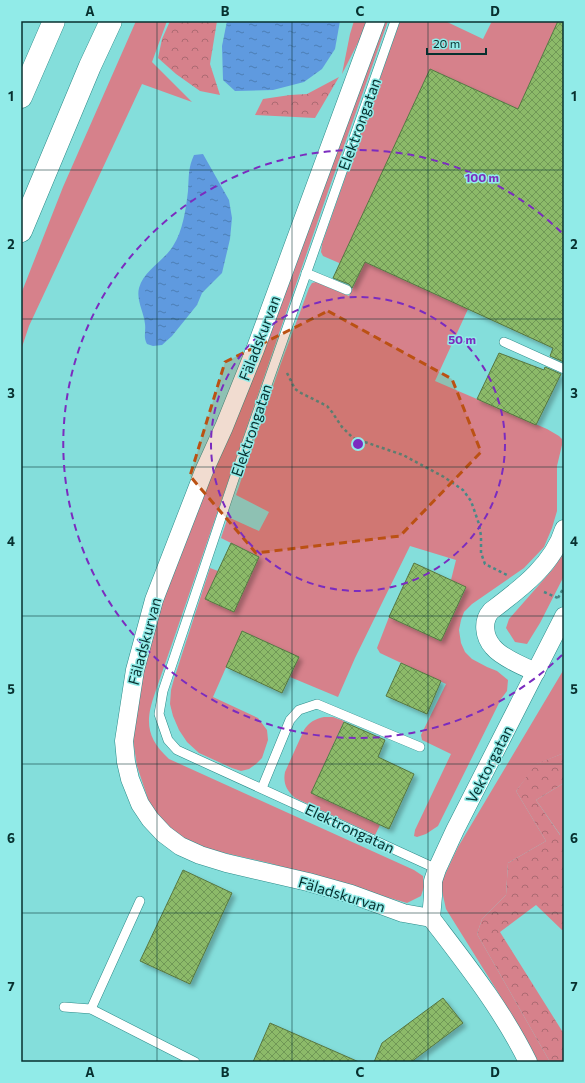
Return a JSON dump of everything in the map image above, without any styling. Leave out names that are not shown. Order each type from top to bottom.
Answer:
[{"type":"highway","points":[[21,97],[54,21]]},
{"type":"highway","points":[[21,231],[90,66],[111,21]]},
{"type":"street","name":"Fäladskurvan","points":[[376,21],[252,356],[224,427],[204,471],[154,600],[134,670],[124,741],[126,762],[130,779],[140,804],[164,834],[180,846],[200,855],[226,863],[315,884],[351,894],[403,913],[431,918]]},
{"type":"street","points":[[536,672],[524,667],[493,648],[489,642],[485,626],[488,614],[525,583],[553,554],[564,529]]},
{"type":"street","name":"Vektorgatan","points":[[431,918],[433,881],[437,869],[455,830],[564,616]]},
{"type":"street","points":[[431,918],[485,989],[528,1062]]},
{"type":"lane","name":"Elektrongatan","points":[[395,21],[235,476],[163,692],[159,714],[168,740],[177,750],[437,869]]},
{"type":"lane","points":[[306,273],[347,290]]},
{"type":"lane","points":[[504,342],[564,369]]},
{"type":"lane","points":[[262,788],[290,720],[299,710],[317,704],[420,747]]},
{"type":"lane","points":[[91,1008],[140,902]]},
{"type":"lane","points":[[64,1007],[91,1008],[195,1062]]},
{"type":"path","points":[[275,360],[285,371],[296,389],[327,406],[342,427],[353,438],[403,455],[444,477],[463,490],[471,501],[477,516],[481,536],[481,553],[485,564],[501,573],[558,598]]},
{"type":"highlighted area","points":[[328,311],[452,379],[481,452],[400,536],[256,553],[190,476],[225,362]]},
{"type":"green space","points":[[136,21],[167,21],[152,62],[192,102],[142,84],[29,326],[21,350],[21,294],[63,187]]},
{"type":"green space","points":[[170,21],[217,21],[210,64],[220,95],[200,91],[176,74],[158,58],[162,39]]},
{"type":"green space","points":[[354,21],[369,21],[342,74],[350,34]]},
{"type":"green space","points":[[382,21],[388,21],[155,693],[149,721],[152,736],[156,744],[169,759],[414,870],[423,876],[424,887],[421,896],[407,903],[269,863],[198,847],[164,825],[151,808],[137,766],[133,740],[141,673],[169,573]]},
{"type":"green space","points":[[400,21],[445,21],[483,39],[492,21],[558,21],[518,109],[430,69],[345,253],[468,309],[435,381],[547,429],[562,439],[557,466],[557,511],[544,547],[524,568],[472,604],[464,612],[461,620],[459,630],[461,643],[465,652],[472,659],[497,671],[508,680],[507,691],[501,699],[438,826],[426,834],[417,837],[414,836],[415,830],[451,754],[422,740],[421,735],[446,684],[380,653],[377,648],[389,617],[441,641],[466,588],[451,580],[456,560],[410,546],[355,658],[338,697],[290,677],[299,657],[242,631],[213,697],[258,718],[267,730],[268,740],[262,758],[249,769],[241,771],[199,753],[187,742],[179,730],[170,704],[171,690],[174,679],[210,568],[218,571],[205,599],[234,612],[259,557],[221,538],[228,517],[259,531],[269,512],[236,495],[280,366],[309,288],[312,283],[316,282],[349,296],[360,272],[323,256],[321,252],[322,244]]},
{"type":"green space","points":[[339,77],[315,118],[255,115],[263,99],[307,94]]},
{"type":"green space","points":[[564,552],[564,576],[540,623],[527,644],[515,642],[506,628],[509,619],[553,569]]},
{"type":"green space","points":[[564,669],[564,753],[537,764],[516,791],[546,841],[508,863],[506,895],[482,919],[477,934],[550,1062],[538,1062],[499,994],[446,909],[442,891],[442,881],[458,847]]},
{"type":"green space","points":[[324,717],[333,717],[344,721],[311,793],[380,825],[375,835],[295,798],[286,786],[284,780],[285,772],[304,730],[312,721]]},
{"type":"green space","points":[[564,753],[564,783],[536,800],[560,835],[564,834],[564,929],[562,930],[536,905],[500,932],[564,1034],[564,1062],[550,1062],[477,934],[482,919],[506,895],[508,863],[546,841],[516,791],[536,764]]},
{"type":"green space","points":[[564,783],[564,834],[561,836],[536,800]]},
{"type":"water","points":[[227,21],[340,21],[335,49],[322,69],[304,82],[273,90],[235,91],[223,80],[222,46]]},
{"type":"water","points":[[203,154],[229,200],[232,218],[230,239],[222,273],[202,293],[197,305],[172,336],[162,345],[153,346],[147,344],[145,339],[145,324],[139,302],[139,288],[145,276],[169,252],[176,240],[182,226],[185,212],[191,164],[194,155]]},
{"type":"building","points":[[558,21],[564,21],[564,362],[550,356],[553,348],[365,262],[352,288],[349,284],[333,278],[430,69],[518,109]]},
{"type":"building","points":[[499,353],[544,370],[545,367],[561,374],[536,425],[477,399]]},
{"type":"building","points":[[231,543],[259,557],[234,612],[205,599]]},
{"type":"building","points":[[414,563],[466,587],[441,641],[389,617]]},
{"type":"building","points":[[242,631],[299,657],[282,693],[226,667]]},
{"type":"building","points":[[401,663],[441,681],[427,714],[386,696]]},
{"type":"building","points":[[344,722],[385,740],[378,757],[414,774],[389,829],[311,793]]},
{"type":"building","points":[[183,870],[232,893],[190,984],[140,961]]},
{"type":"building","points":[[443,998],[463,1023],[411,1062],[374,1062],[382,1043]]},
{"type":"building","points":[[270,1023],[359,1062],[253,1062]]}]
